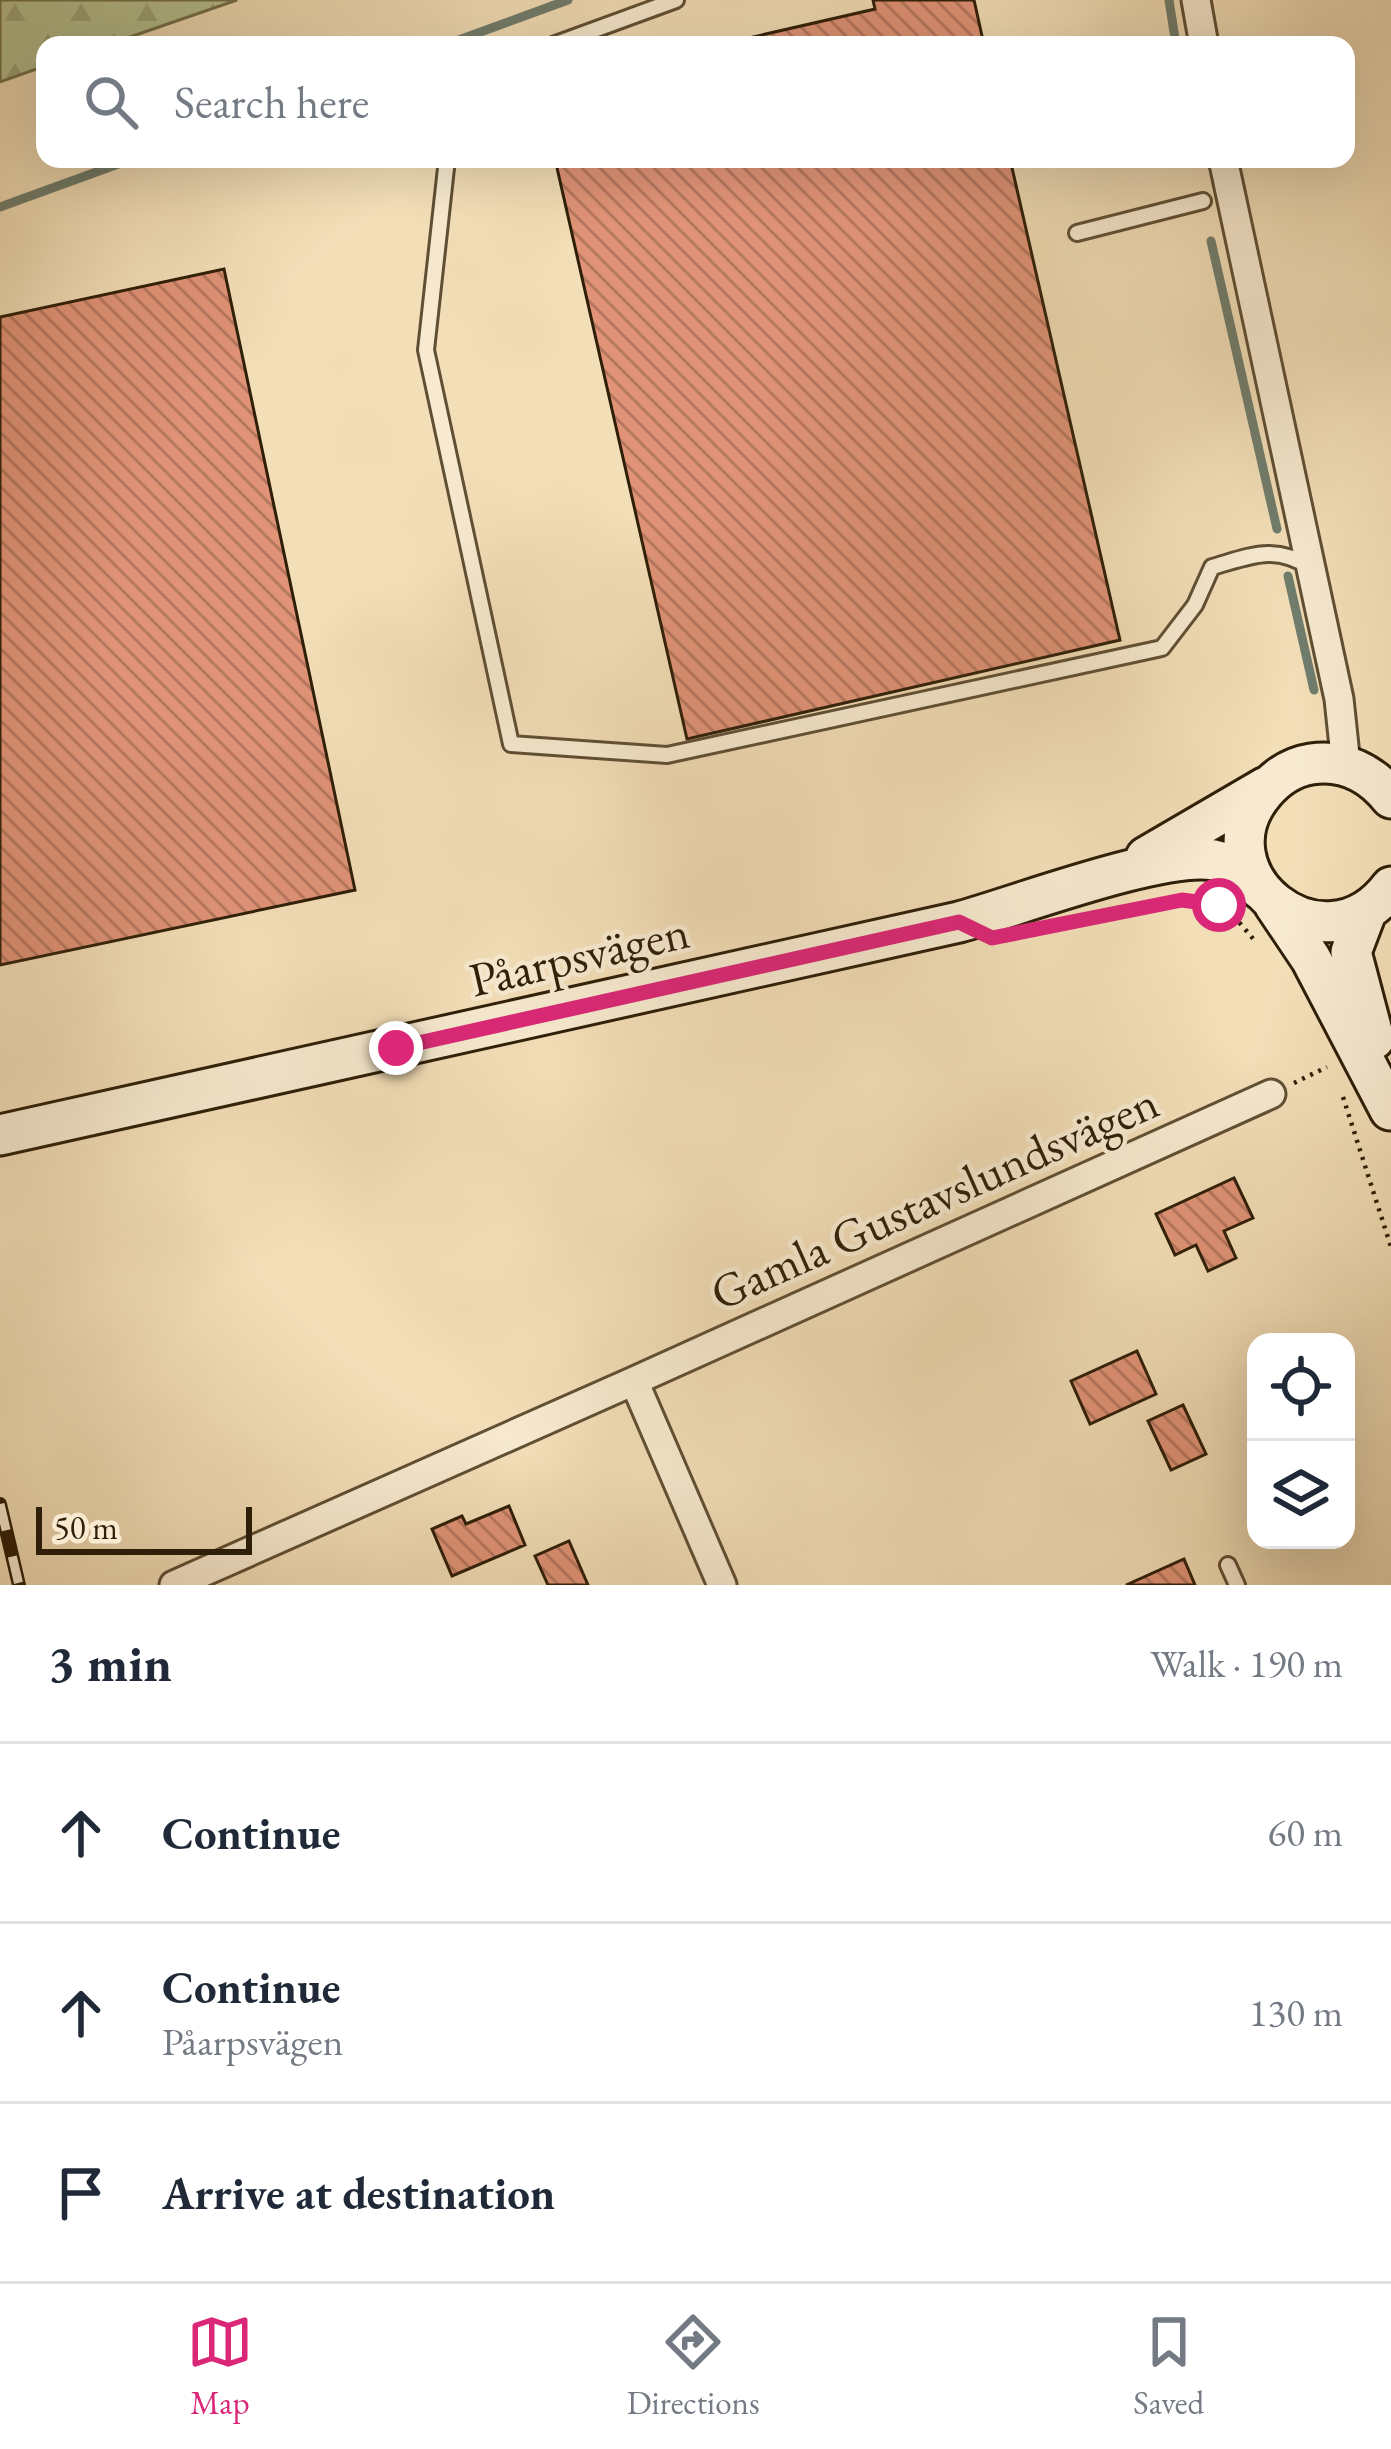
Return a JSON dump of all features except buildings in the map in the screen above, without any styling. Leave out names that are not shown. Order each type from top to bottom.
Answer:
[{"type":"street","points":[[1196,0],[1202,36]]},
{"type":"street","points":[[1225,168],[1339,699],[1346,765],[1365,773],[1391,797]]},
{"type":"street","name":"Påarpsvägen","points":[[1106,896],[1180,839],[1271,784],[1306,765],[1346,765]]},
{"type":"street","points":[[1271,784],[1258,799],[1245,835],[1246,855],[1310,959],[1390,1112]]},
{"type":"street","name":"Påarpsvägen","points":[[0,1135],[959,922],[1106,896],[1203,859],[1237,869],[1291,915],[1329,922],[1385,894]]},
{"type":"street","points":[[1385,894],[1356,934],[1352,962],[1390,1112]]},
{"type":"street","name":"Gamla Gustavslundsvägen","points":[[174,1585],[1271,1094]]},
{"type":"street","points":[[634,1381],[722,1585]]},
{"type":"lane","points":[[578,36],[676,0]]},
{"type":"lane","points":[[446,168],[426,350],[511,744],[667,755],[1162,648],[1195,605],[1212,567],[1256,554],[1287,552],[1310,567]]},
{"type":"lane","points":[[1077,233],[1203,201]]},
{"type":"lane","points":[[1228,1565],[1237,1585]]},
{"type":"path","points":[[1106,896],[1207,900],[1230,914],[1268,956]]},
{"type":"path","points":[[1271,1094],[1332,1064]]},
{"type":"path","points":[[1340,1087],[1391,1247]]},
{"type":"green space","points":[[0,0],[237,0],[133,36],[36,36],[36,69],[0,82]]},
{"type":"waterway","points":[[470,36],[568,0]]},
{"type":"waterway","points":[[1169,0],[1175,36]]},
{"type":"waterway","points":[[0,207],[107,168]]},
{"type":"waterway","points":[[1211,241],[1277,529]]},
{"type":"waterway","points":[[1288,576],[1314,690]]},
{"type":"railway","points":[[0,1504],[19,1585]]},
{"type":"route","points":[[396,1048],[959,922],[992,938],[1182,900],[1219,905]]}]
